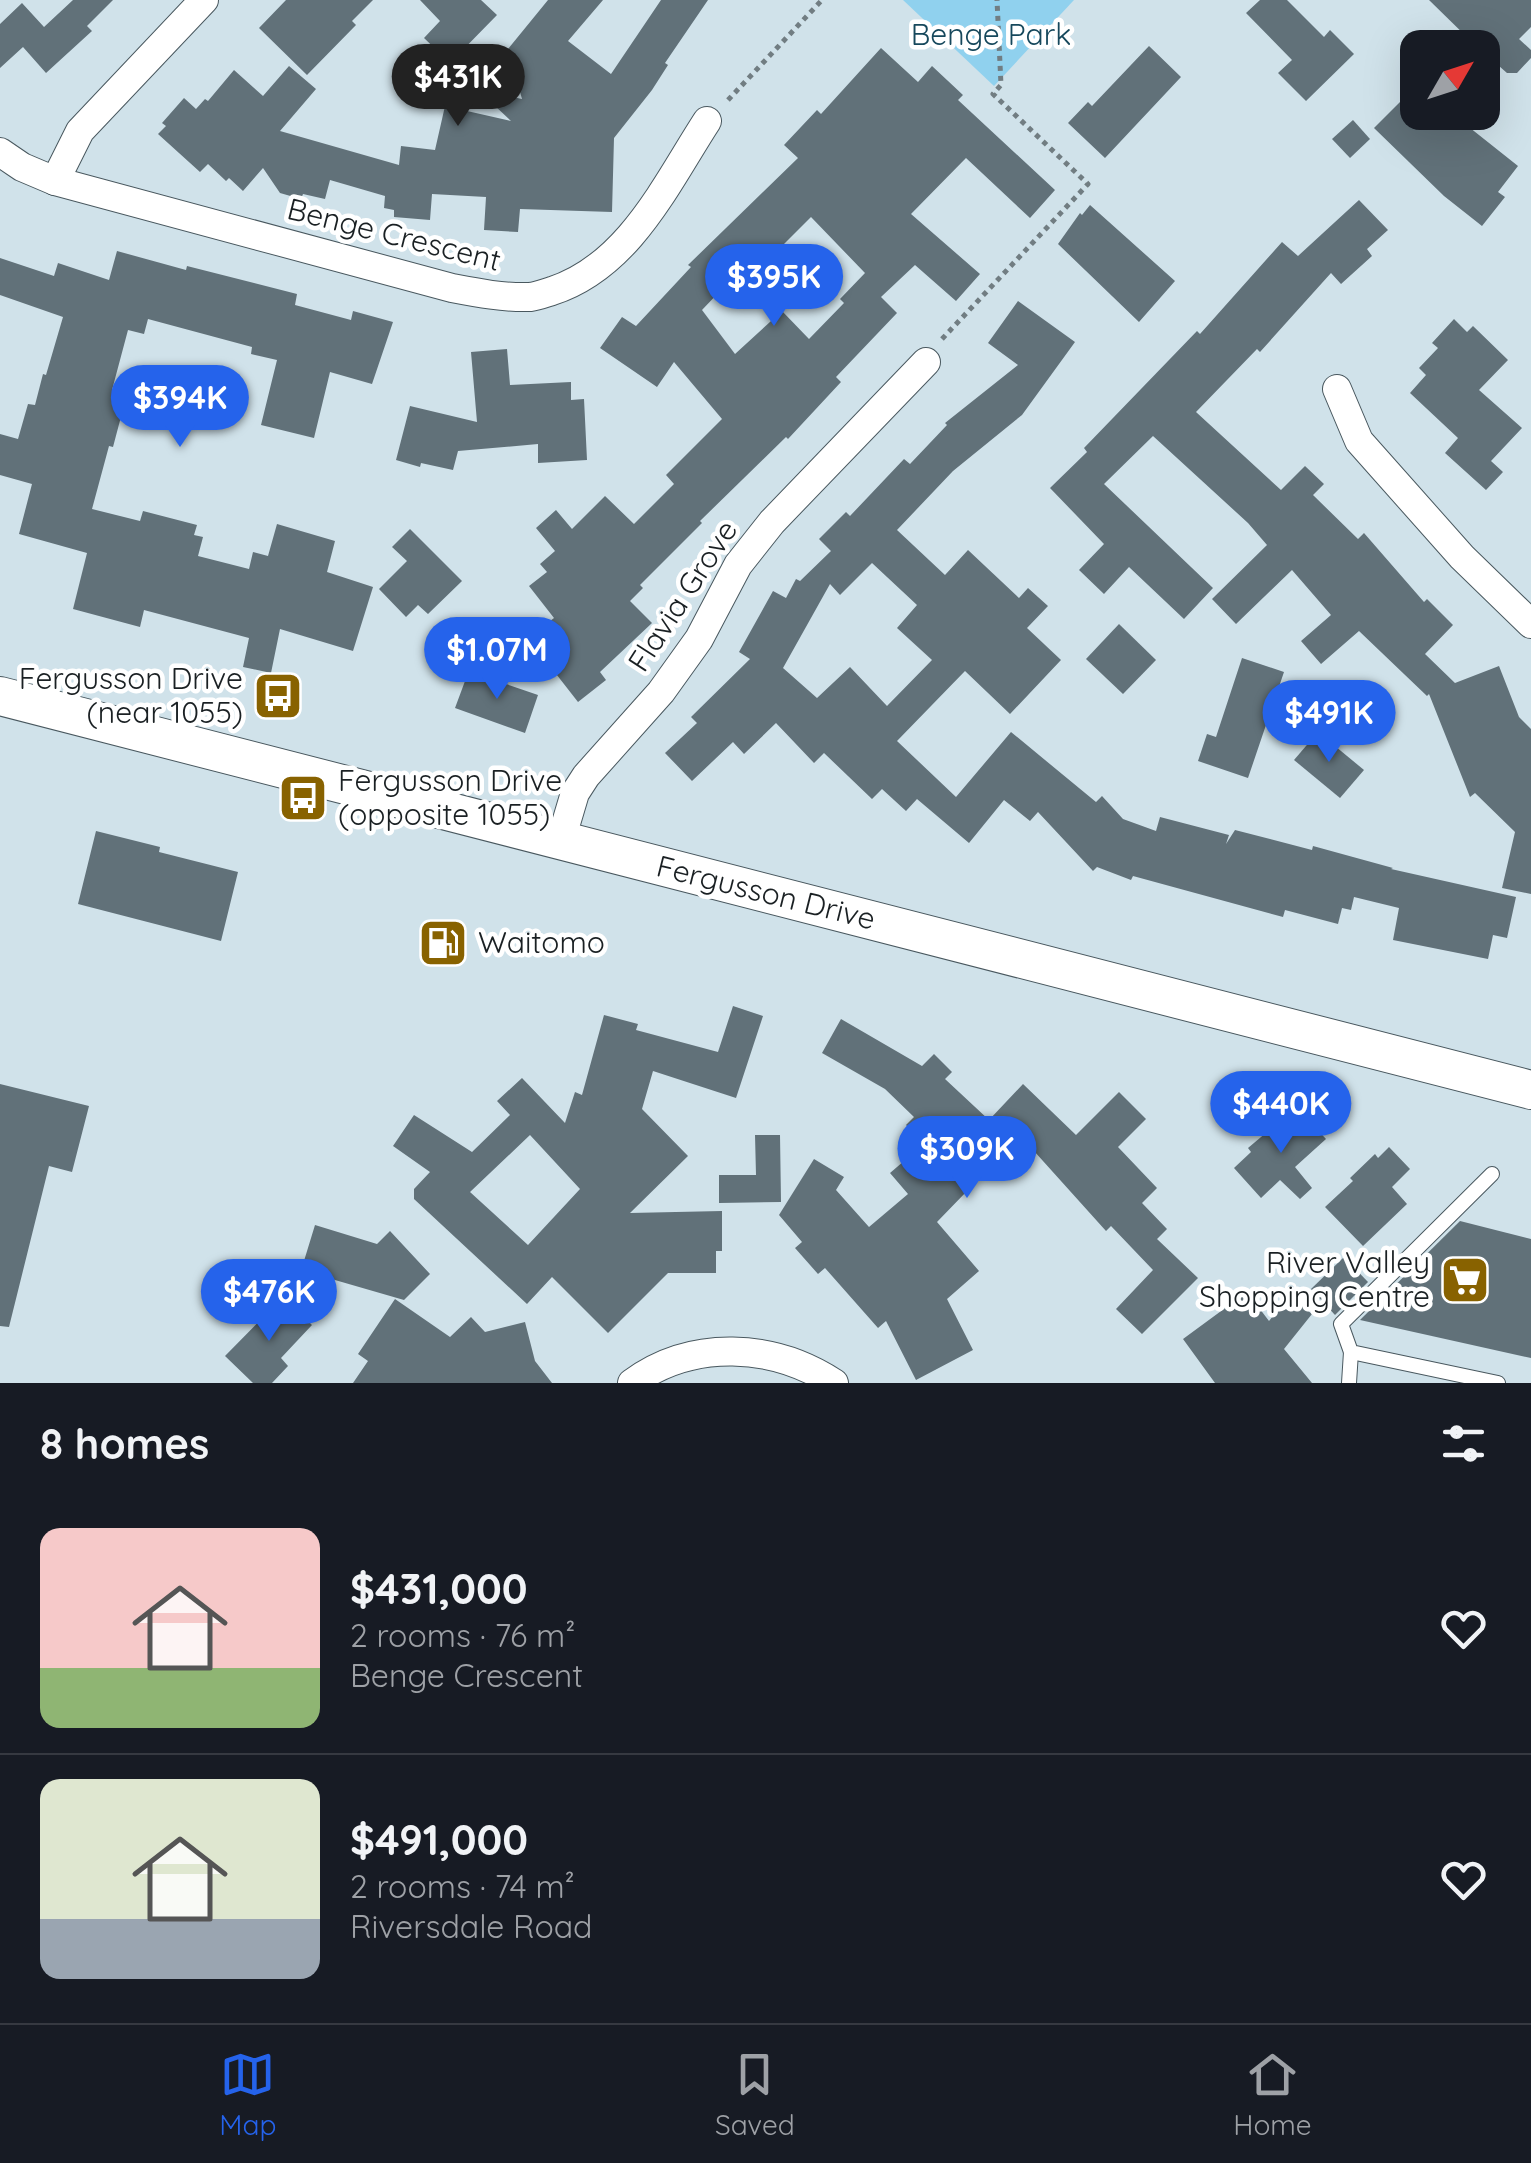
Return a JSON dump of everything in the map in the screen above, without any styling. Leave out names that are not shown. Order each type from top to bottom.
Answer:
[{"type":"main road","name":"Fergusson Drive","points":[[0,696],[1531,1090]]},
{"type":"street","points":[[55,182],[80,131],[204,0]]},
{"type":"street","name":"Benge Crescent","points":[[0,152],[55,182],[452,288],[492,296],[534,297],[566,286],[616,252],[640,224],[707,120]]},
{"type":"street","name":"Flavia Grove","points":[[561,840],[575,793],[661,692],[699,639],[738,565],[772,522],[926,362]]},
{"type":"street","points":[[1337,389],[1359,441],[1462,558],[1531,624]]},
{"type":"street","points":[[632,1383],[678,1359],[713,1352],[753,1351],[806,1367],[834,1383]]},
{"type":"lane","points":[[1348,1383],[1352,1352],[1342,1324],[1492,1174]]},
{"type":"lane","points":[[1352,1352],[1498,1383]]},
{"type":"path","points":[[707,120],[822,0]]},
{"type":"path","points":[[926,362],[946,332],[1088,184],[994,94],[1001,85],[998,0]]},
{"type":"green space","name":"Benge Park","points":[[903,0],[1074,0],[994,86]]},
{"type":"building","points":[[73,0],[113,0],[87,26],[92,31],[46,73],[23,47],[0,68],[0,24],[22,3],[44,27]]},
{"type":"building","points":[[286,0],[373,0],[352,21],[356,25],[307,75],[259,28]]},
{"type":"building","points":[[420,0],[481,0],[497,15],[450,63],[424,38],[440,21]]},
{"type":"building","points":[[548,0],[603,0],[568,41],[611,74],[661,0],[708,0],[665,63],[668,65],[652,90],[614,138],[612,212],[520,209],[518,232],[484,230],[486,197],[432,194],[430,220],[394,217],[394,210],[384,208],[385,196],[330,180],[325,199],[303,194],[301,199],[280,193],[263,168],[243,191],[208,164],[200,172],[158,134],[166,126],[162,123],[184,98],[196,109],[205,99],[208,101],[234,70],[263,96],[289,66],[316,89],[280,131],[399,165],[401,146],[435,150],[445,106],[511,121],[477,89],[522,99],[508,49]]},
{"type":"building","points":[[1260,0],[1287,0],[1324,37],[1330,30],[1354,54],[1306,101],[1278,73],[1292,60],[1246,13]]},
{"type":"building","points":[[1429,0],[1531,0],[1531,27],[1519,39],[1531,50],[1531,58],[1517,73],[1507,73],[1500,67],[1500,30],[1460,30]]},
{"type":"building","points":[[1149,46],[1181,77],[1105,158],[1068,123],[1088,102],[1092,106]]},
{"type":"building","points":[[881,48],[918,82],[932,66],[963,95],[958,100],[1055,190],[1030,218],[966,158],[911,214],[980,274],[956,301],[915,265],[881,297],[897,313],[836,377],[841,382],[788,439],[700,521],[640,585],[643,588],[630,601],[652,623],[600,672],[606,680],[578,702],[528,638],[554,618],[529,586],[547,572],[540,564],[555,551],[536,528],[556,510],[572,529],[605,496],[634,524],[674,484],[666,475],[722,419],[674,362],[657,387],[600,348],[622,317],[636,326],[691,267],[688,265],[798,158],[784,145],[817,110],[821,114]],"holes":[[[811,217],[865,273],[840,299],[844,303],[809,339],[782,311],[735,354],[702,310],[741,269],[775,303],[792,286],[768,260]]]},
{"type":"building","points":[[1400,102],[1400,130],[1473,130],[1518,166],[1498,192],[1505,197],[1482,226],[1444,196],[1374,128]]},
{"type":"building","points":[[1353,120],[1370,139],[1350,158],[1332,139]]},
{"type":"building","points":[[1359,200],[1388,230],[1367,249],[1372,256],[1341,284],[1331,273],[1260,352],[1257,349],[1196,412],[1281,490],[1305,466],[1324,484],[1313,495],[1358,539],[1364,533],[1424,602],[1427,599],[1453,625],[1425,654],[1455,683],[1499,666],[1519,717],[1531,729],[1531,894],[1502,888],[1515,832],[1475,793],[1470,797],[1429,694],[1359,631],[1321,664],[1301,641],[1331,615],[1292,570],[1236,624],[1212,599],[1267,545],[1153,436],[1104,484],[1213,588],[1184,619],[1129,567],[1104,594],[1079,570],[1104,544],[1050,488],[1197,331],[1200,334],[1282,242],[1298,256]]},
{"type":"building","points":[[1090,205],[1175,281],[1139,322],[1058,244]]},
{"type":"building","points":[[117,251],[297,294],[295,305],[351,320],[353,311],[393,322],[372,384],[330,372],[314,438],[261,425],[277,360],[251,354],[252,347],[148,319],[144,334],[128,330],[112,390],[127,394],[92,509],[140,521],[143,511],[197,525],[194,535],[203,537],[198,556],[249,569],[253,552],[268,556],[277,524],[335,541],[327,572],[373,587],[353,651],[280,629],[271,673],[243,667],[249,638],[144,610],[140,627],[73,609],[87,553],[19,534],[32,484],[0,475],[0,434],[18,439],[28,404],[35,405],[63,317],[0,295],[0,258],[54,276],[58,263],[109,280]]},
{"type":"building","points":[[1018,301],[1075,342],[1022,415],[953,471],[897,530],[945,575],[968,550],[1019,598],[1028,588],[1048,606],[1027,628],[1061,660],[1010,714],[965,671],[897,741],[956,797],[1011,732],[1096,802],[1102,796],[1123,819],[1156,831],[1160,817],[1229,835],[1226,844],[1235,830],[1516,897],[1507,938],[1493,935],[1488,959],[1393,940],[1399,908],[1354,897],[1351,910],[1342,908],[1338,924],[1285,910],[1283,917],[1133,876],[1131,880],[1097,867],[1093,871],[1038,812],[1030,821],[1004,800],[969,843],[917,799],[906,811],[882,789],[872,799],[824,753],[814,763],[776,723],[744,754],[733,742],[692,781],[665,753],[697,723],[691,717],[750,659],[739,652],[773,591],[786,598],[796,579],[800,581],[831,551],[819,539],[846,512],[850,516],[904,459],[910,464],[945,423],[1018,365],[988,343]],"holes":[[[872,563],[917,605],[897,628],[932,660],[887,706],[850,667],[817,698],[783,668],[830,584],[840,595]]]},
{"type":"building","points":[[1454,319],[1467,332],[1473,326],[1508,360],[1479,390],[1522,428],[1491,461],[1503,472],[1486,490],[1445,453],[1458,438],[1410,393],[1426,375],[1419,368],[1438,348],[1432,343]]},
{"type":"building","points":[[507,349],[510,385],[571,382],[571,400],[584,399],[587,460],[538,463],[538,444],[458,451],[453,470],[396,460],[410,406],[477,422],[471,352]]},
{"type":"building","points":[[410,529],[462,581],[428,614],[418,605],[406,617],[379,589],[407,561],[392,547]]},
{"type":"building","points":[[1119,624],[1156,660],[1123,694],[1086,659]]},
{"type":"building","points":[[1242,658],[1284,672],[1248,778],[1198,761],[1207,734],[1216,737]]},
{"type":"building","points":[[468,673],[538,695],[525,733],[455,708]]},
{"type":"building","points":[[1318,732],[1364,770],[1340,798],[1294,760]]},
{"type":"building","points":[[96,831],[238,872],[221,941],[78,904]]},
{"type":"building","points":[[733,1006],[763,1016],[736,1098],[653,1071],[642,1109],[688,1156],[630,1213],[722,1211],[722,1251],[716,1251],[716,1273],[668,1273],[608,1333],[552,1277],[527,1304],[414,1199],[414,1189],[430,1172],[393,1146],[414,1115],[472,1152],[510,1115],[497,1101],[522,1078],[565,1123],[575,1092],[582,1095],[604,1015],[638,1024],[636,1030],[718,1052]],"holes":[[[530,1135],[580,1189],[528,1245],[470,1192]]]},
{"type":"building","points":[[841,1019],[922,1066],[934,1054],[952,1072],[945,1079],[989,1120],[1023,1084],[1076,1135],[1119,1092],[1146,1119],[1118,1147],[1157,1188],[1142,1203],[1167,1229],[1157,1239],[1198,1278],[1142,1334],[1116,1309],[1153,1270],[1111,1226],[1106,1231],[1034,1151],[1012,1173],[998,1159],[937,1222],[979,1271],[947,1299],[973,1350],[916,1380],[886,1321],[878,1328],[825,1268],[818,1274],[795,1248],[802,1242],[779,1215],[814,1159],[844,1177],[836,1190],[869,1227],[908,1194],[890,1173],[925,1143],[906,1125],[914,1117],[885,1089],[822,1053]]},
{"type":"building","points":[[0,1084],[89,1106],[72,1172],[49,1166],[9,1327],[0,1326]]},
{"type":"building","points":[[1298,1109],[1326,1139],[1295,1167],[1312,1188],[1300,1199],[1280,1180],[1261,1198],[1234,1168],[1251,1152],[1248,1148]]},
{"type":"building","points":[[755,1135],[780,1135],[781,1202],[719,1203],[719,1175],[756,1175]]},
{"type":"building","points":[[1389,1147],[1410,1169],[1392,1187],[1407,1204],[1363,1246],[1325,1207],[1375,1154],[1378,1158]]},
{"type":"building","name":"River Valley Shopping Centre","points":[[1460,1221],[1531,1239],[1531,1358],[1360,1320]]},
{"type":"building","points":[[315,1225],[377,1244],[390,1231],[430,1274],[404,1300],[300,1274]]},
{"type":"building","points":[[1344,1257],[1368,1282],[1335,1315],[1311,1289]]},
{"type":"building","points":[[1247,1292],[1269,1321],[1289,1296],[1312,1314],[1284,1349],[1312,1383],[1215,1383],[1183,1339]]},
{"type":"building","points":[[283,1297],[312,1325],[281,1358],[288,1366],[272,1383],[253,1383],[225,1356]]},
{"type":"building","points":[[395,1299],[450,1337],[471,1317],[485,1332],[525,1322],[535,1361],[552,1383],[353,1383],[368,1361],[358,1354]]},
{"type":"place","name":"Fergusson Drive (near 1055)","points":[[278,696]]},
{"type":"place","name":"Fergusson Drive (opposite 1055)","points":[[303,798]]},
{"type":"place","name":"Waitomo","points":[[443,943]]},
{"type":"place","name":"River Valley Shopping Centre","points":[[1465,1280]]}]
